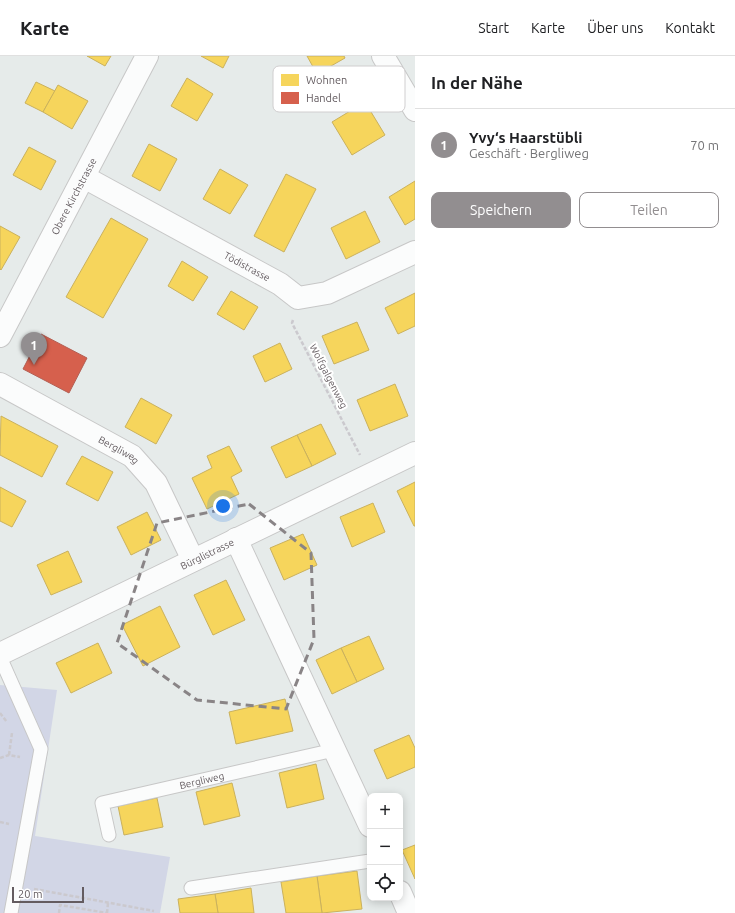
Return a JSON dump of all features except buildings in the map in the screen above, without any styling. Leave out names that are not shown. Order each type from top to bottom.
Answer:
[{"type":"street","name":"Obere Kirchstrasse","points":[[0,336],[147,56]]},
{"type":"street","points":[[382,56],[388,66]]},
{"type":"street","points":[[405,94],[415,110]]},
{"type":"street","name":"Tödistrasse","points":[[84,177],[280,284],[298,298]]},
{"type":"street","points":[[298,298],[327,293],[415,252]]},
{"type":"street","name":"Bergliweg","points":[[0,384],[132,456],[156,483],[193,560]]},
{"type":"street","name":"Bürglistrasse","points":[[0,656],[193,560],[415,453]]},
{"type":"street","points":[[236,539],[367,820]]},
{"type":"street","points":[[403,899],[409,913]]},
{"type":"lane","points":[[0,656],[41,749],[11,913]]},
{"type":"lane","name":"Bergliweg","points":[[109,835],[102,803],[334,750]]},
{"type":"lane","points":[[191,888],[367,861]]},
{"type":"path","name":"Wolfgalgenweg","points":[[298,298],[292,323],[362,459]]},
{"type":"path","points":[[0,712],[8,724]]},
{"type":"path","points":[[9,754],[13,730]]},
{"type":"path","points":[[16,886],[154,911]]},
{"type":"path","points":[[59,913],[60,905],[107,913],[108,903]]},
{"type":"highlighted area","points":[[249,504],[311,553],[314,639],[286,709],[197,700],[117,643],[157,523]]},
{"type":"shaded area","points":[[0,685],[57,690],[35,836],[170,857],[160,913],[0,913]]},
{"type":"place","name":"Yvy‘s Haarstübli","points":[[34,365]]}]
